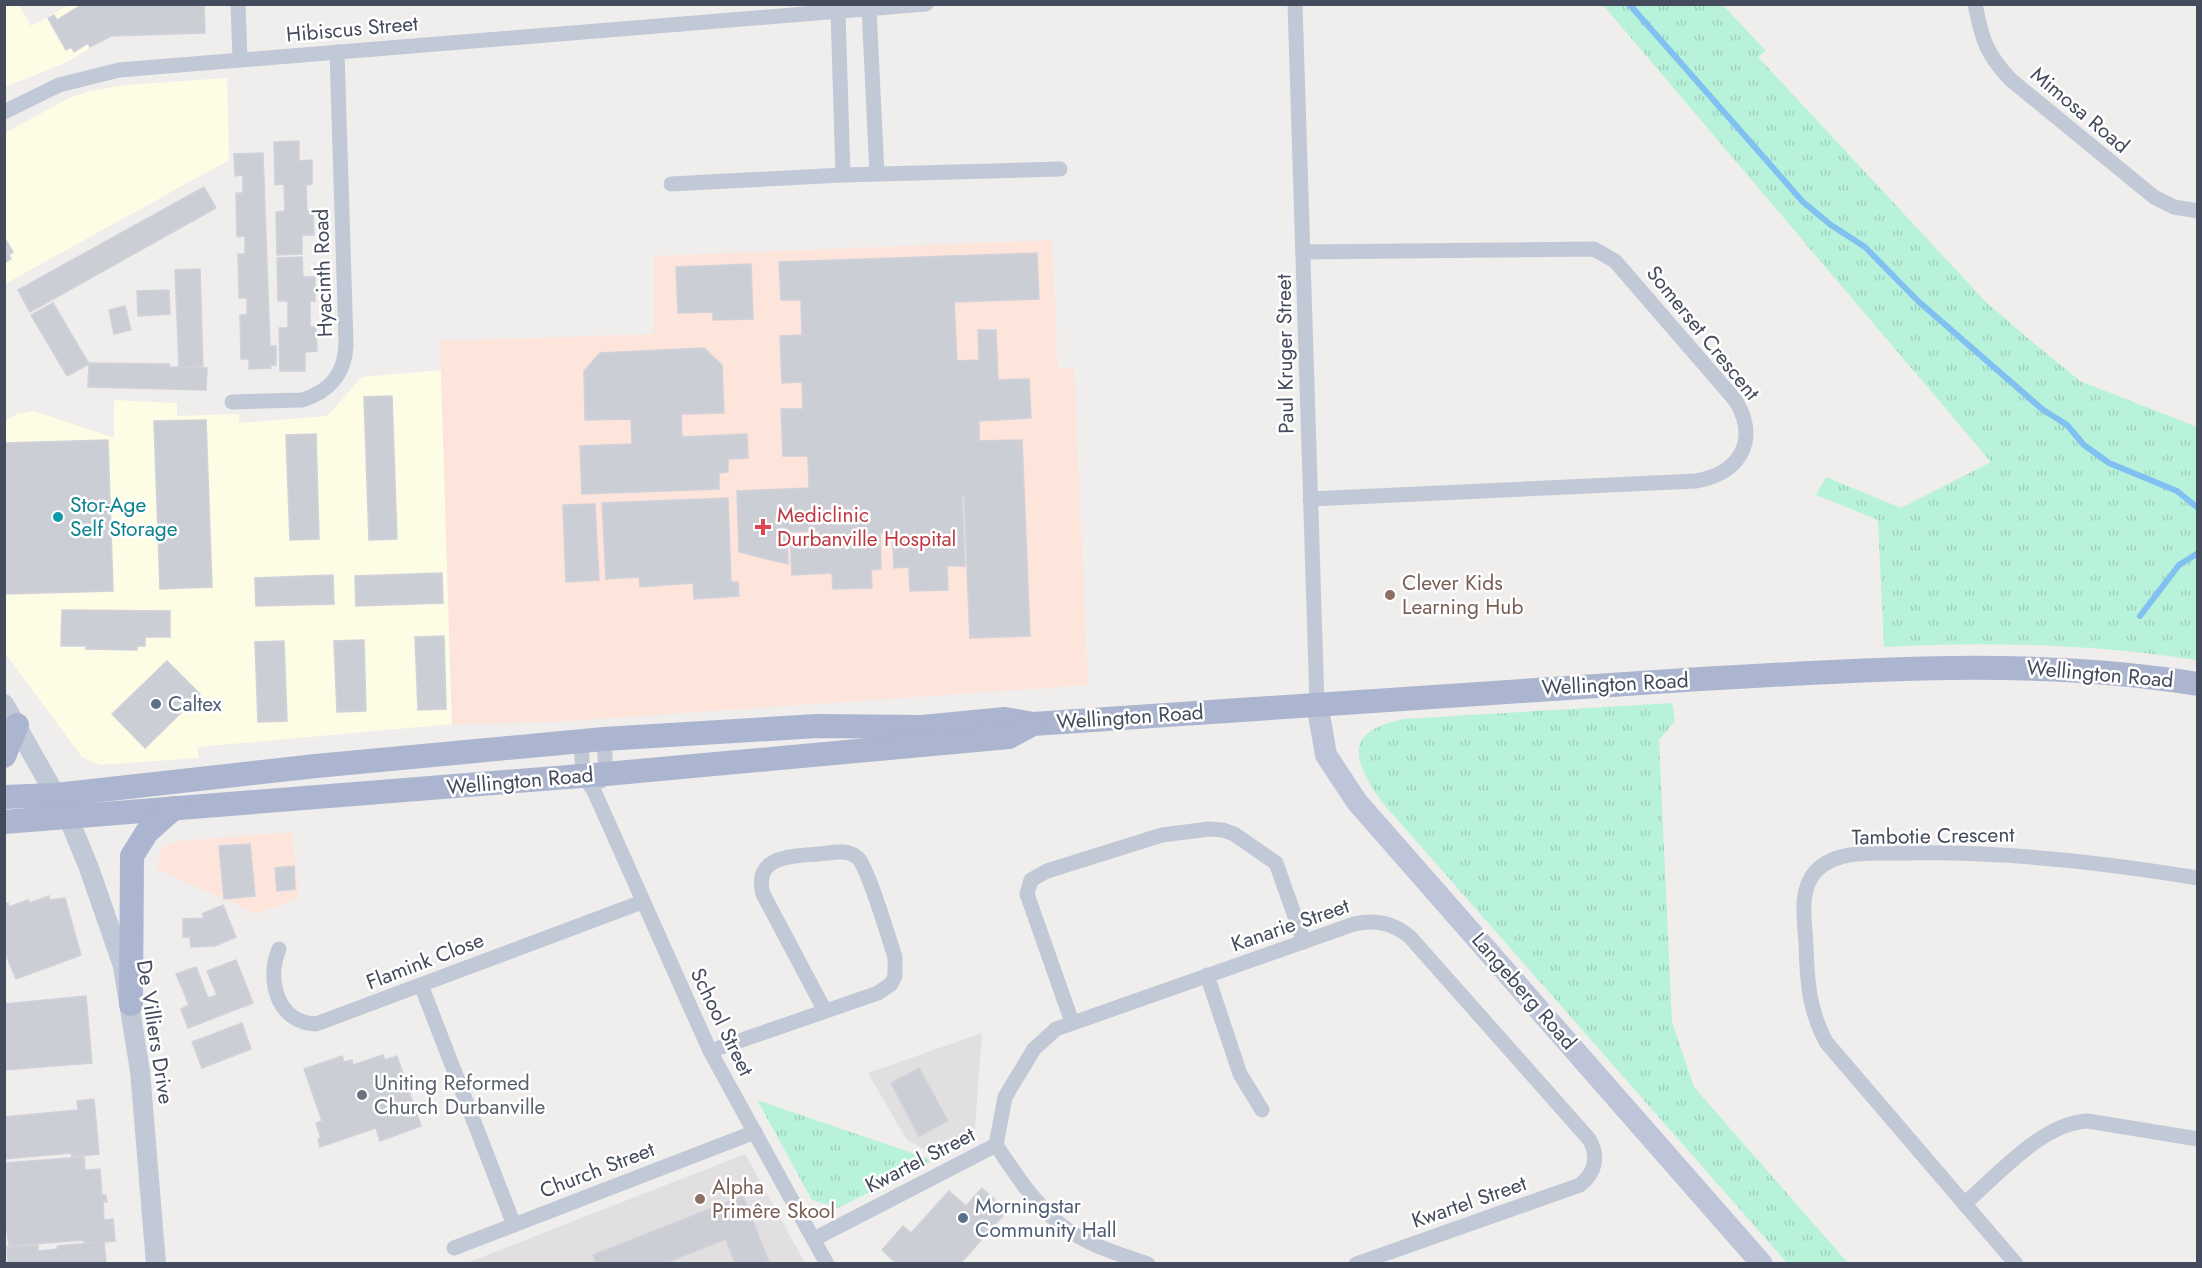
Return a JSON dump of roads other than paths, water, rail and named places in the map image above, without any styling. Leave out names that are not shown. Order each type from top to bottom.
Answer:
[{"type":"main road","name":"Wellington Road","points":[[4,797],[57,795],[316,766],[592,741],[817,726],[922,727],[1005,719],[1033,724],[1541,688],[1976,666],[2118,673],[2198,684]]},
{"type":"main road","name":"Langeberg Road","points":[[1317,703],[1326,755],[1357,802],[1762,1263]]},
{"type":"main road","name":"Wellington Road","points":[[4,822],[174,808],[594,780],[1009,737],[1033,724]]},
{"type":"main road","points":[[4,756],[17,726]]},
{"type":"main road","points":[[131,1004],[132,856],[147,832],[174,808]]},
{"type":"street","points":[[238,4],[240,60]]},
{"type":"street","name":"Hibiscus Street","points":[[4,112],[59,85],[98,73],[926,4]]},
{"type":"street","name":"Paul Kruger Street","points":[[1295,4],[1317,703]]},
{"type":"street","name":"Mimosa Road","points":[[1976,4],[1982,41],[1996,64],[2011,80],[2154,198],[2174,207],[2198,211]]},
{"type":"street","points":[[869,9],[877,174]]},
{"type":"street","points":[[838,12],[843,175]]},
{"type":"street","name":"Hyacinth Road","points":[[232,402],[303,400],[313,397],[330,386],[345,361],[337,52]]},
{"type":"street","points":[[671,184],[843,175],[1060,169]]},
{"type":"street","name":"Somerset Crescent","points":[[1303,252],[1580,247],[1606,254],[1736,401],[1747,427],[1742,451],[1735,463],[1713,478],[1696,481],[1310,499]]},
{"type":"street","name":"De Villiers Drive","points":[[4,704],[68,817],[114,937],[131,1004],[140,1071],[156,1263]]},
{"type":"street","name":"School Street","points":[[592,741],[594,780]]},
{"type":"street","name":"School Street","points":[[592,741],[594,780],[642,902],[710,1051],[827,1263]]},
{"type":"street","points":[[1072,1022],[1027,894],[1031,880],[1047,871],[1162,835],[1223,830],[1234,834],[1276,863],[1304,942]]},
{"type":"street","points":[[710,1051],[825,1011],[885,989],[891,984],[897,970],[895,957],[861,862],[845,852],[780,858],[768,866],[761,879],[763,894],[825,1011]]},
{"type":"street","name":"Tambotie Crescent","points":[[2016,1263],[1837,1058],[1817,1025],[1808,991],[1804,902],[1810,878],[1831,860],[1854,855],[1974,852],[2095,862],[2198,878]]},
{"type":"street","name":"Flamink Close","points":[[279,949],[274,964],[273,978],[282,1007],[293,1018],[308,1024],[323,1022],[642,902]]},
{"type":"street","name":"Kanarie Street","points":[[996,1145],[1005,1097],[1034,1049],[1056,1029],[1354,924],[1373,921],[1393,926],[1410,937],[1589,1139],[1595,1155],[1592,1172]]},
{"type":"street","points":[[1207,975],[1240,1074],[1262,1110]]},
{"type":"street","points":[[422,985],[514,1225]]},
{"type":"street","points":[[1964,1204],[2043,1137],[2071,1121],[2088,1121],[2198,1139]]},
{"type":"street","name":"Church Street","points":[[454,1248],[755,1132]]},
{"type":"street","name":"Kwartel Street","points":[[814,1239],[996,1145],[1020,1179],[1059,1224],[1078,1237],[1149,1263]]},
{"type":"street","name":"Kwartel Street","points":[[1356,1263],[1580,1185],[1592,1172]]},
{"type":"waterway","points":[[1629,4],[1803,202],[1831,225],[1865,247],[1918,301],[2042,409],[2067,425],[2084,445],[2109,463],[2177,491],[2198,508]]},
{"type":"waterway","points":[[2140,616],[2179,565],[2198,553]]},
{"type":"place","name":"Stor-Age Self Storage","points":[[58,517]]},
{"type":"place","name":"Mediclinic Durbanville Hospital","points":[[763,527]]},
{"type":"place","name":"Clever Kids Learning Hub","points":[[1390,595]]},
{"type":"place","name":"Caltex","points":[[156,704]]},
{"type":"place","name":"Uniting Reformed Church Durbanville","points":[[362,1095]]},
{"type":"place","name":"Alpha Primêre Skool","points":[[700,1199]]},
{"type":"place","name":"Morningstar Community Hall","points":[[963,1218]]}]
